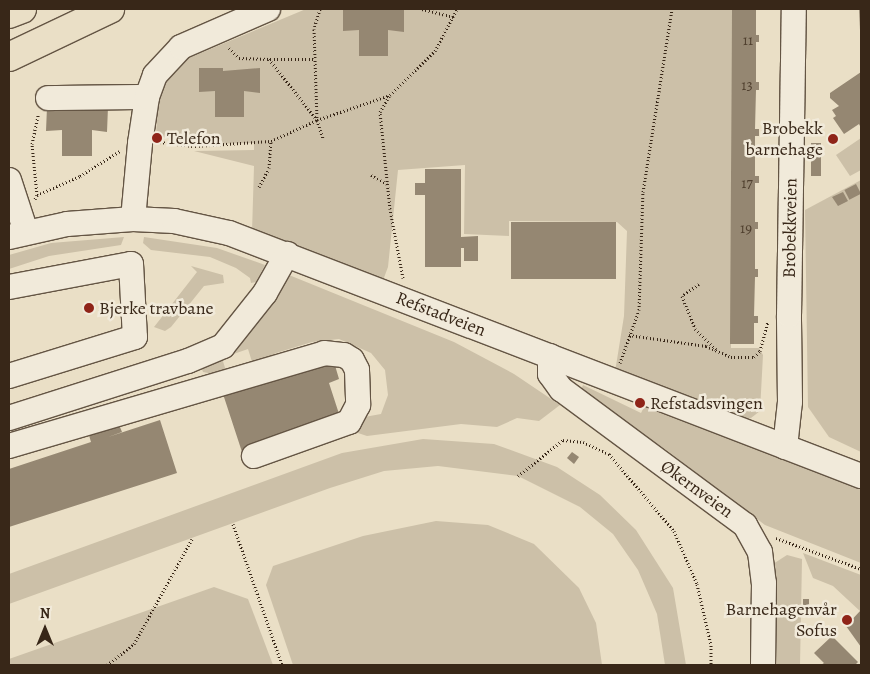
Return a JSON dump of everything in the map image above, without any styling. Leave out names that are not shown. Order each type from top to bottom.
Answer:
[{"type":"highway","points":[[9,14],[22,9]]},
{"type":"highway","points":[[9,38],[83,9]]},
{"type":"highway","points":[[9,57],[110,9]]},
{"type":"street","points":[[132,219],[147,97],[155,74],[171,55],[224,27],[268,9]]},
{"type":"street","name":"Brobekkveien","points":[[785,447],[790,424],[789,314],[794,9]]},
{"type":"street","points":[[48,98],[147,97]]},
{"type":"street","points":[[9,180],[18,227]]},
{"type":"street","name":"Refstadveien","points":[[18,227],[132,219],[212,228],[287,254],[861,476]]},
{"type":"street","points":[[9,418],[188,361],[223,346],[265,293],[287,254]]},
{"type":"street","points":[[9,287],[131,264],[136,337],[9,376]]},
{"type":"street","points":[[9,446],[195,389],[324,353],[344,355],[352,360],[357,370],[358,405],[349,422],[254,456]]},
{"type":"street","name":"Økernveien","points":[[550,356],[550,374],[561,389],[745,525],[760,552],[764,583],[763,665]]},
{"type":"street","points":[[188,361],[195,389]]},
{"type":"path","points":[[320,9],[314,29],[317,120],[323,138]]},
{"type":"path","points":[[422,9],[455,17]]},
{"type":"path","points":[[407,301],[388,184],[380,117],[390,95],[424,64],[455,17],[457,9]]},
{"type":"path","points":[[614,381],[639,310],[643,192],[672,9]]},
{"type":"path","points":[[224,27],[230,50],[239,58],[315,59]]},
{"type":"path","points":[[269,59],[317,120]]},
{"type":"path","points":[[150,141],[195,146],[271,141],[317,120],[390,95]]},
{"type":"path","points":[[37,196],[32,135],[48,98]]},
{"type":"path","points":[[259,187],[269,168],[271,141]]},
{"type":"path","points":[[18,227],[37,196],[80,176],[122,150]]},
{"type":"path","points":[[371,175],[388,184]]},
{"type":"path","points":[[699,284],[682,296],[695,329],[720,352]]},
{"type":"path","points":[[629,335],[706,346],[730,357],[754,357],[760,351],[769,319],[789,314]]},
{"type":"path","points":[[518,476],[563,440],[583,442],[609,454],[674,531],[697,584],[711,645],[711,665]]},
{"type":"path","points":[[233,524],[282,665]]},
{"type":"path","points":[[774,537],[861,569]]},
{"type":"path","points":[[107,665],[134,644],[192,539]]},
{"type":"shaded area","points":[[306,9],[732,9],[731,348],[759,348],[763,355],[760,411],[751,418],[742,420],[615,372],[624,316],[627,231],[617,222],[509,221],[509,236],[464,234],[465,165],[398,170],[388,267],[382,283],[252,232],[254,166],[194,151],[254,150],[254,143],[195,144],[156,136],[159,83],[172,65]]},
{"type":"shaded area","points":[[861,138],[861,170],[850,176],[836,155]]},
{"type":"shaded area","points":[[861,180],[861,452],[829,437],[808,407],[805,210]]},
{"type":"shaded area","points":[[124,237],[121,245],[49,256],[9,269],[9,255],[51,243]]},
{"type":"shaded area","points":[[144,237],[217,248],[265,265],[256,282],[251,283],[250,278],[236,268],[210,257],[151,250],[143,243]]},
{"type":"shaded area","points":[[191,266],[223,275],[224,283],[204,286],[171,327],[165,331],[154,327],[197,272]]},
{"type":"shaded area","points":[[289,275],[454,342],[514,374],[560,405],[539,421],[517,418],[497,427],[461,424],[367,436],[358,433],[354,425],[359,418],[381,414],[388,395],[385,370],[371,353],[339,339],[312,342],[276,353],[253,365],[248,349],[222,358],[226,371],[213,374],[203,372],[200,364]]},
{"type":"shaded area","points":[[583,385],[641,413],[644,407],[861,489],[861,563],[765,525],[665,449],[580,392]]},
{"type":"shaded area","points":[[423,439],[494,444],[557,467],[600,495],[636,530],[673,588],[686,665],[665,665],[657,614],[638,570],[613,534],[580,507],[518,476],[438,466],[384,471],[330,488],[9,604],[9,574],[342,453]]},
{"type":"shaded area","points":[[436,521],[488,525],[534,544],[579,588],[596,623],[602,665],[293,665],[266,585],[273,566],[363,536]]},
{"type":"shaded area","points":[[803,553],[861,575],[861,612],[833,586],[813,578]]},
{"type":"shaded area","points":[[787,555],[802,559],[800,665],[775,665],[773,564]]},
{"type":"shaded area","points":[[214,587],[248,599],[273,665],[9,665],[9,659]]},
{"type":"building","points":[[343,9],[404,9],[404,32],[388,30],[388,56],[359,56],[359,30],[343,31]]},
{"type":"building","points":[[732,9],[756,9],[756,35],[759,35],[759,42],[756,42],[756,82],[759,82],[759,90],[756,90],[755,129],[759,129],[759,136],[755,136],[755,176],[759,176],[759,183],[755,183],[755,222],[758,222],[758,229],[755,229],[755,269],[758,269],[758,277],[755,277],[754,316],[758,316],[758,323],[754,323],[754,344],[730,344]]},
{"type":"building","points":[[859,9],[861,9],[861,30],[860,30]]},
{"type":"building","points":[[199,68],[223,68],[223,71],[260,68],[260,93],[244,91],[244,117],[215,117],[215,91],[199,92]]},
{"type":"building","points":[[861,72],[861,128],[859,124],[844,134],[833,118],[836,116],[832,110],[839,106],[830,98],[830,93]]},
{"type":"building","points":[[47,107],[84,110],[84,107],[108,107],[107,132],[92,130],[92,156],[62,156],[62,130],[46,131]]},
{"type":"building","points":[[811,143],[821,143],[821,176],[811,176]]},
{"type":"building","points":[[425,169],[461,169],[461,237],[478,236],[478,261],[464,261],[464,248],[461,248],[461,267],[425,267],[425,195],[415,195],[415,183],[425,183]]},
{"type":"building","points":[[856,184],[861,194],[849,200],[844,190]]},
{"type":"building","points":[[843,192],[848,201],[838,206],[832,197]]},
{"type":"building","points":[[511,222],[616,222],[616,279],[511,279]]},
{"type":"building","points":[[334,362],[339,379],[329,383],[341,420],[242,452],[223,394]]},
{"type":"building","points":[[160,420],[177,473],[9,527],[9,469],[91,442],[88,432],[118,422],[122,432],[108,437]]},
{"type":"building","points":[[572,452],[579,457],[574,464],[567,458]]},
{"type":"building","points":[[803,599],[809,599],[809,609],[803,609]]},
{"type":"building","points":[[861,610],[861,647],[846,626]]},
{"type":"building","points":[[832,636],[858,662],[855,665],[821,665],[824,663],[814,653]]},
{"type":"place","name":"Telefon","points":[[157,138]]},
{"type":"place","name":"Brobekk barnehage","points":[[833,139]]},
{"type":"place","name":"Bjerke travbane","points":[[89,308]]},
{"type":"place","name":"Refstadsvingen","points":[[640,403]]},
{"type":"place","name":"Barnehagenvår Sofus","points":[[847,620]]}]
